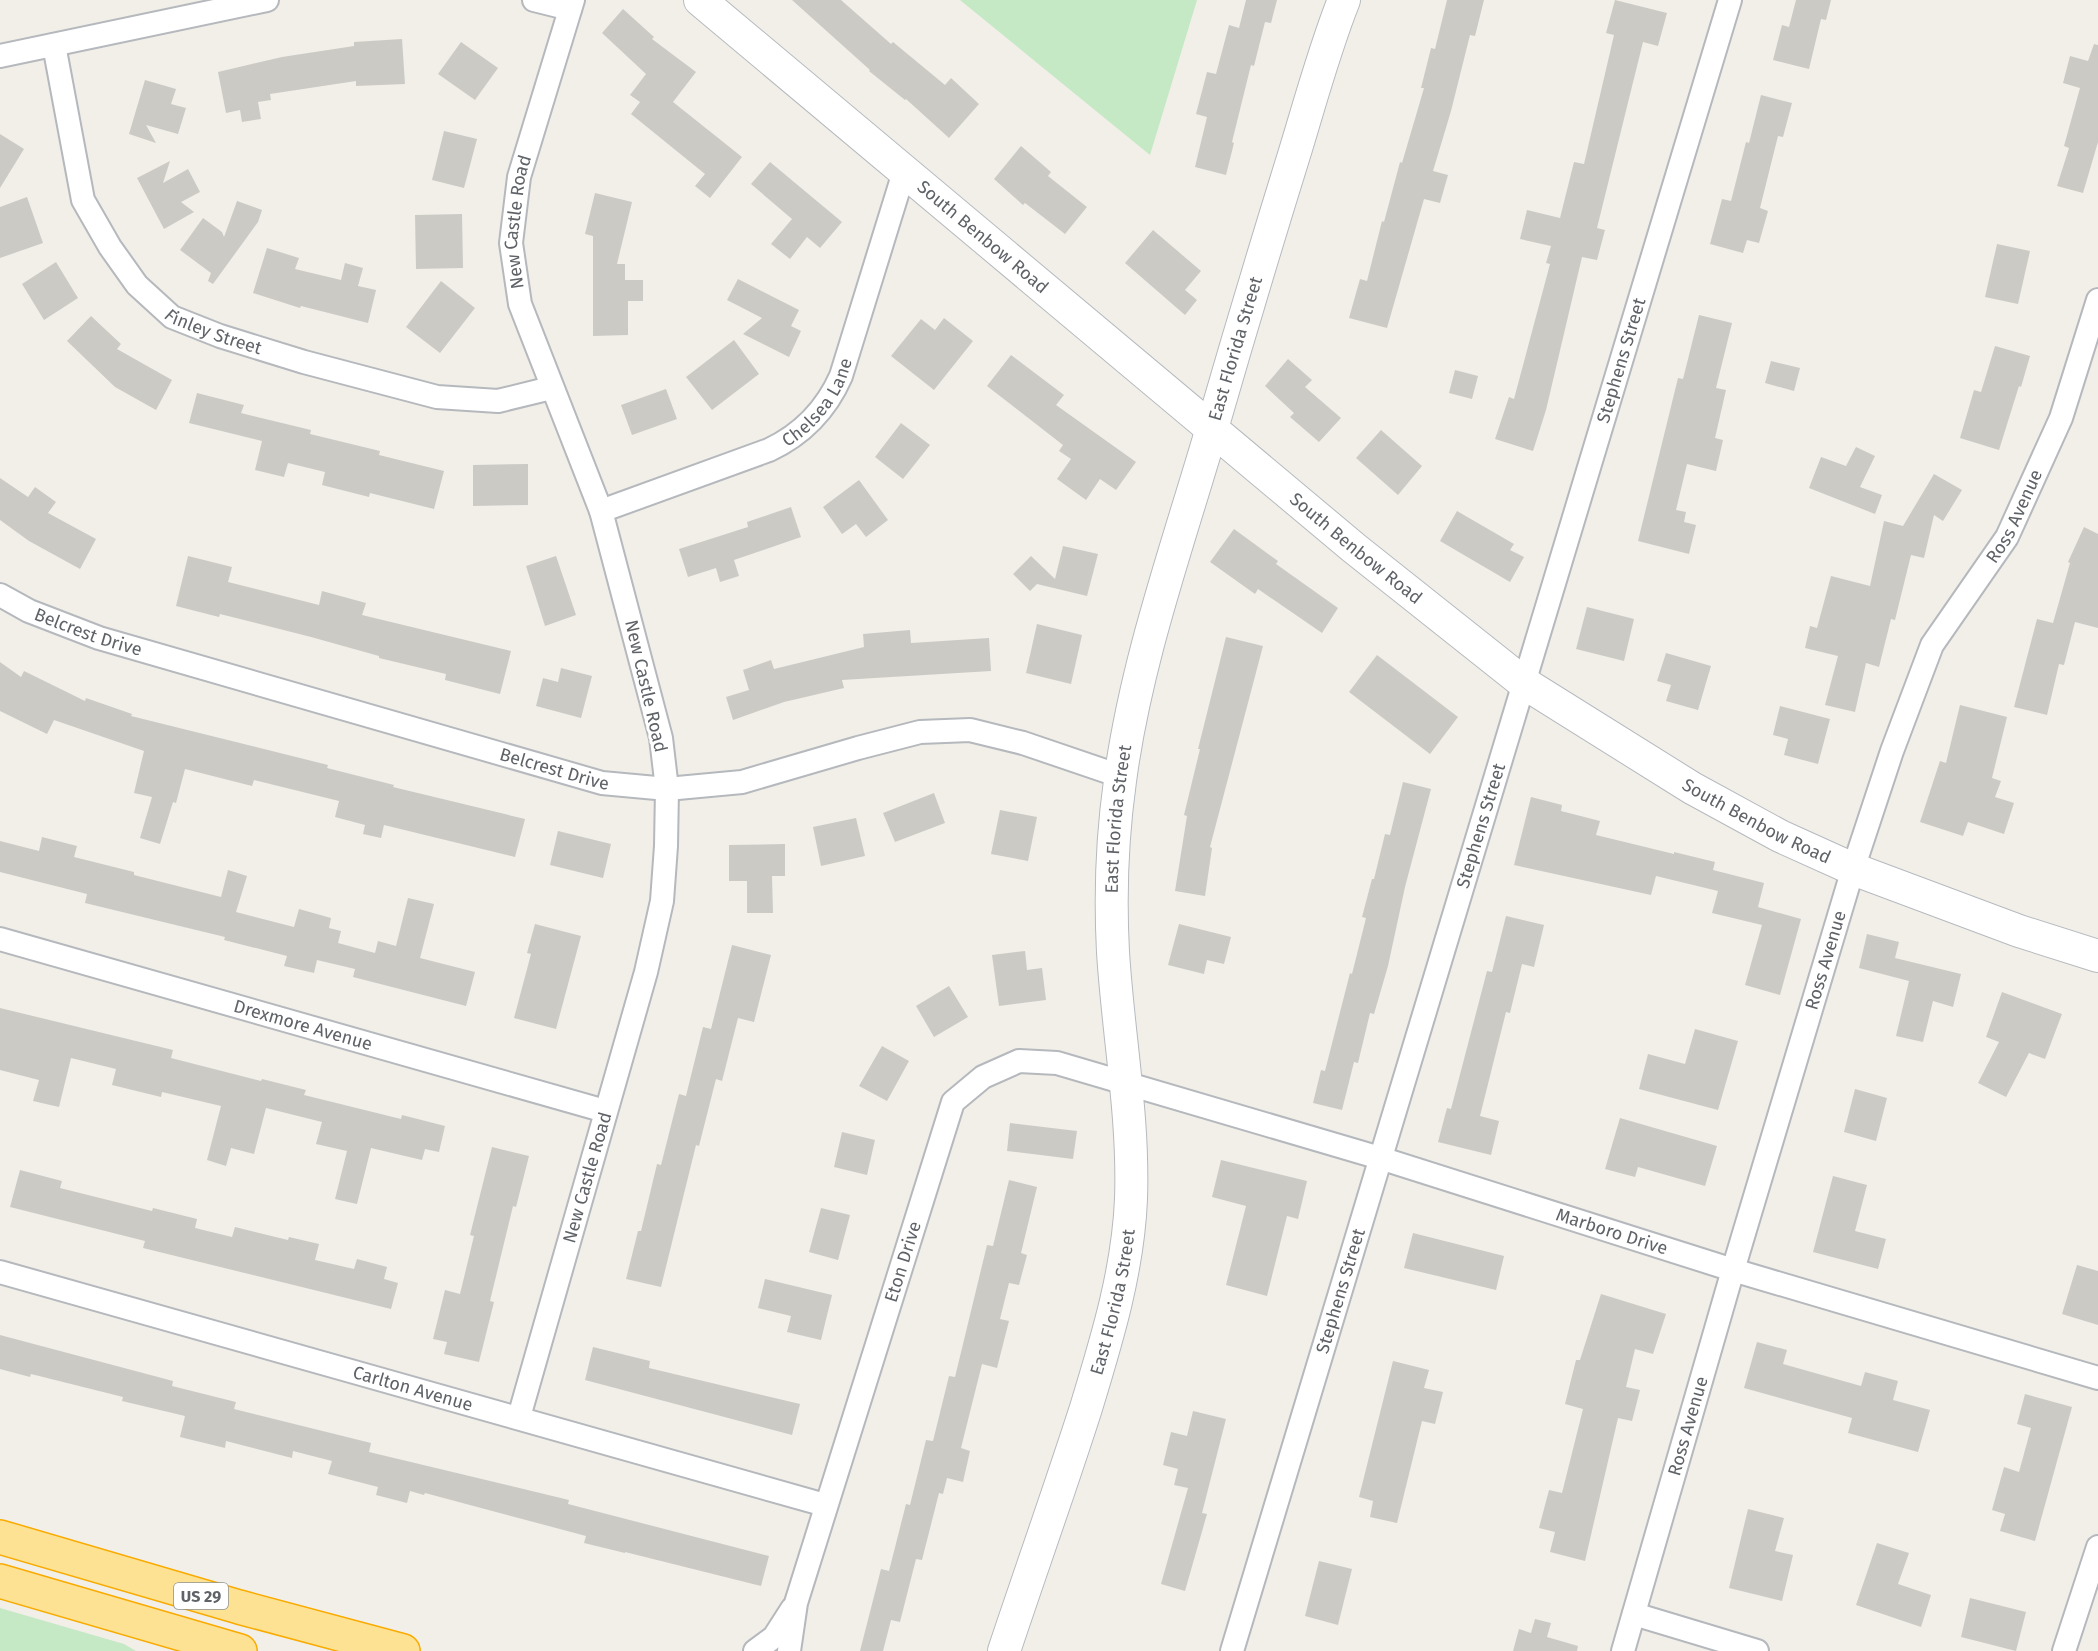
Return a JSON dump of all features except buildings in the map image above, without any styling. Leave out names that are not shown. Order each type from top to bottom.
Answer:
[{"type":"highway","name":"US 29","points":[[0,1537],[239,1607],[403,1651]]},
{"type":"highway","name":"US 29","points":[[0,1581],[240,1651]]},
{"type":"highway","points":[[103,1610],[156,1637],[172,1651]]},
{"type":"main road","name":"South Benbow Road","points":[[700,0],[1354,548],[1524,683],[1692,789],[1780,836],[1853,869],[2019,931],[2098,956]]},
{"type":"main road","name":"East Florida Street","points":[[1004,1651],[1077,1436],[1108,1337],[1123,1275],[1131,1201],[1130,1139],[1127,1084],[1113,955],[1111,892],[1120,776],[1136,688],[1251,294],[1344,0]]},
{"type":"street","points":[[0,56],[267,0]]},
{"type":"street","points":[[534,0],[572,4]]},
{"type":"street","name":"Stephens Street","points":[[1233,1651],[1730,0]]},
{"type":"street","name":"New Castle Road","points":[[519,1417],[646,972],[662,901],[666,846],[667,789],[661,738],[601,511],[520,304],[511,243],[519,177],[572,4]]},
{"type":"street","name":"Finley Street","points":[[54,45],[83,200],[110,247],[137,285],[172,317],[220,336],[304,362],[437,397],[498,401],[551,388]]},
{"type":"street","name":"Chelsea Lane","points":[[601,511],[769,450],[786,442],[814,419],[825,406],[841,376],[904,172]]},
{"type":"street","name":"Ross Avenue","points":[[1623,1651],[1733,1270],[1853,869],[1892,751],[1932,645],[2007,537],[2061,418],[2098,300]]},
{"type":"street","name":"Belcrest Drive","points":[[0,595],[29,610],[99,638],[602,783],[667,789],[742,782],[920,732],[970,730],[1023,743],[1120,776]]},
{"type":"street","name":"Drexmore Avenue","points":[[0,939],[605,1111]]},
{"type":"street","name":"Eton Drive","points":[[789,1651],[796,1603],[825,1505],[953,1102],[983,1077],[1019,1061],[1057,1063],[1127,1084]]},
{"type":"street","name":"Marboro Drive","points":[[1127,1084],[1380,1158],[1733,1270],[2098,1378]]},
{"type":"street","name":"Carlton Avenue","points":[[0,1272],[825,1505]]},
{"type":"street","points":[[2064,1651],[2098,1547]]},
{"type":"street","name":"Eton Drive","points":[[755,1651],[774,1637],[796,1603]]},
{"type":"street","points":[[1634,1614],[1757,1651]]},
{"type":"green space","points":[[960,0],[1197,0],[1150,155]]},
{"type":"green space","points":[[0,1608],[124,1644],[136,1651],[0,1651]]}]
